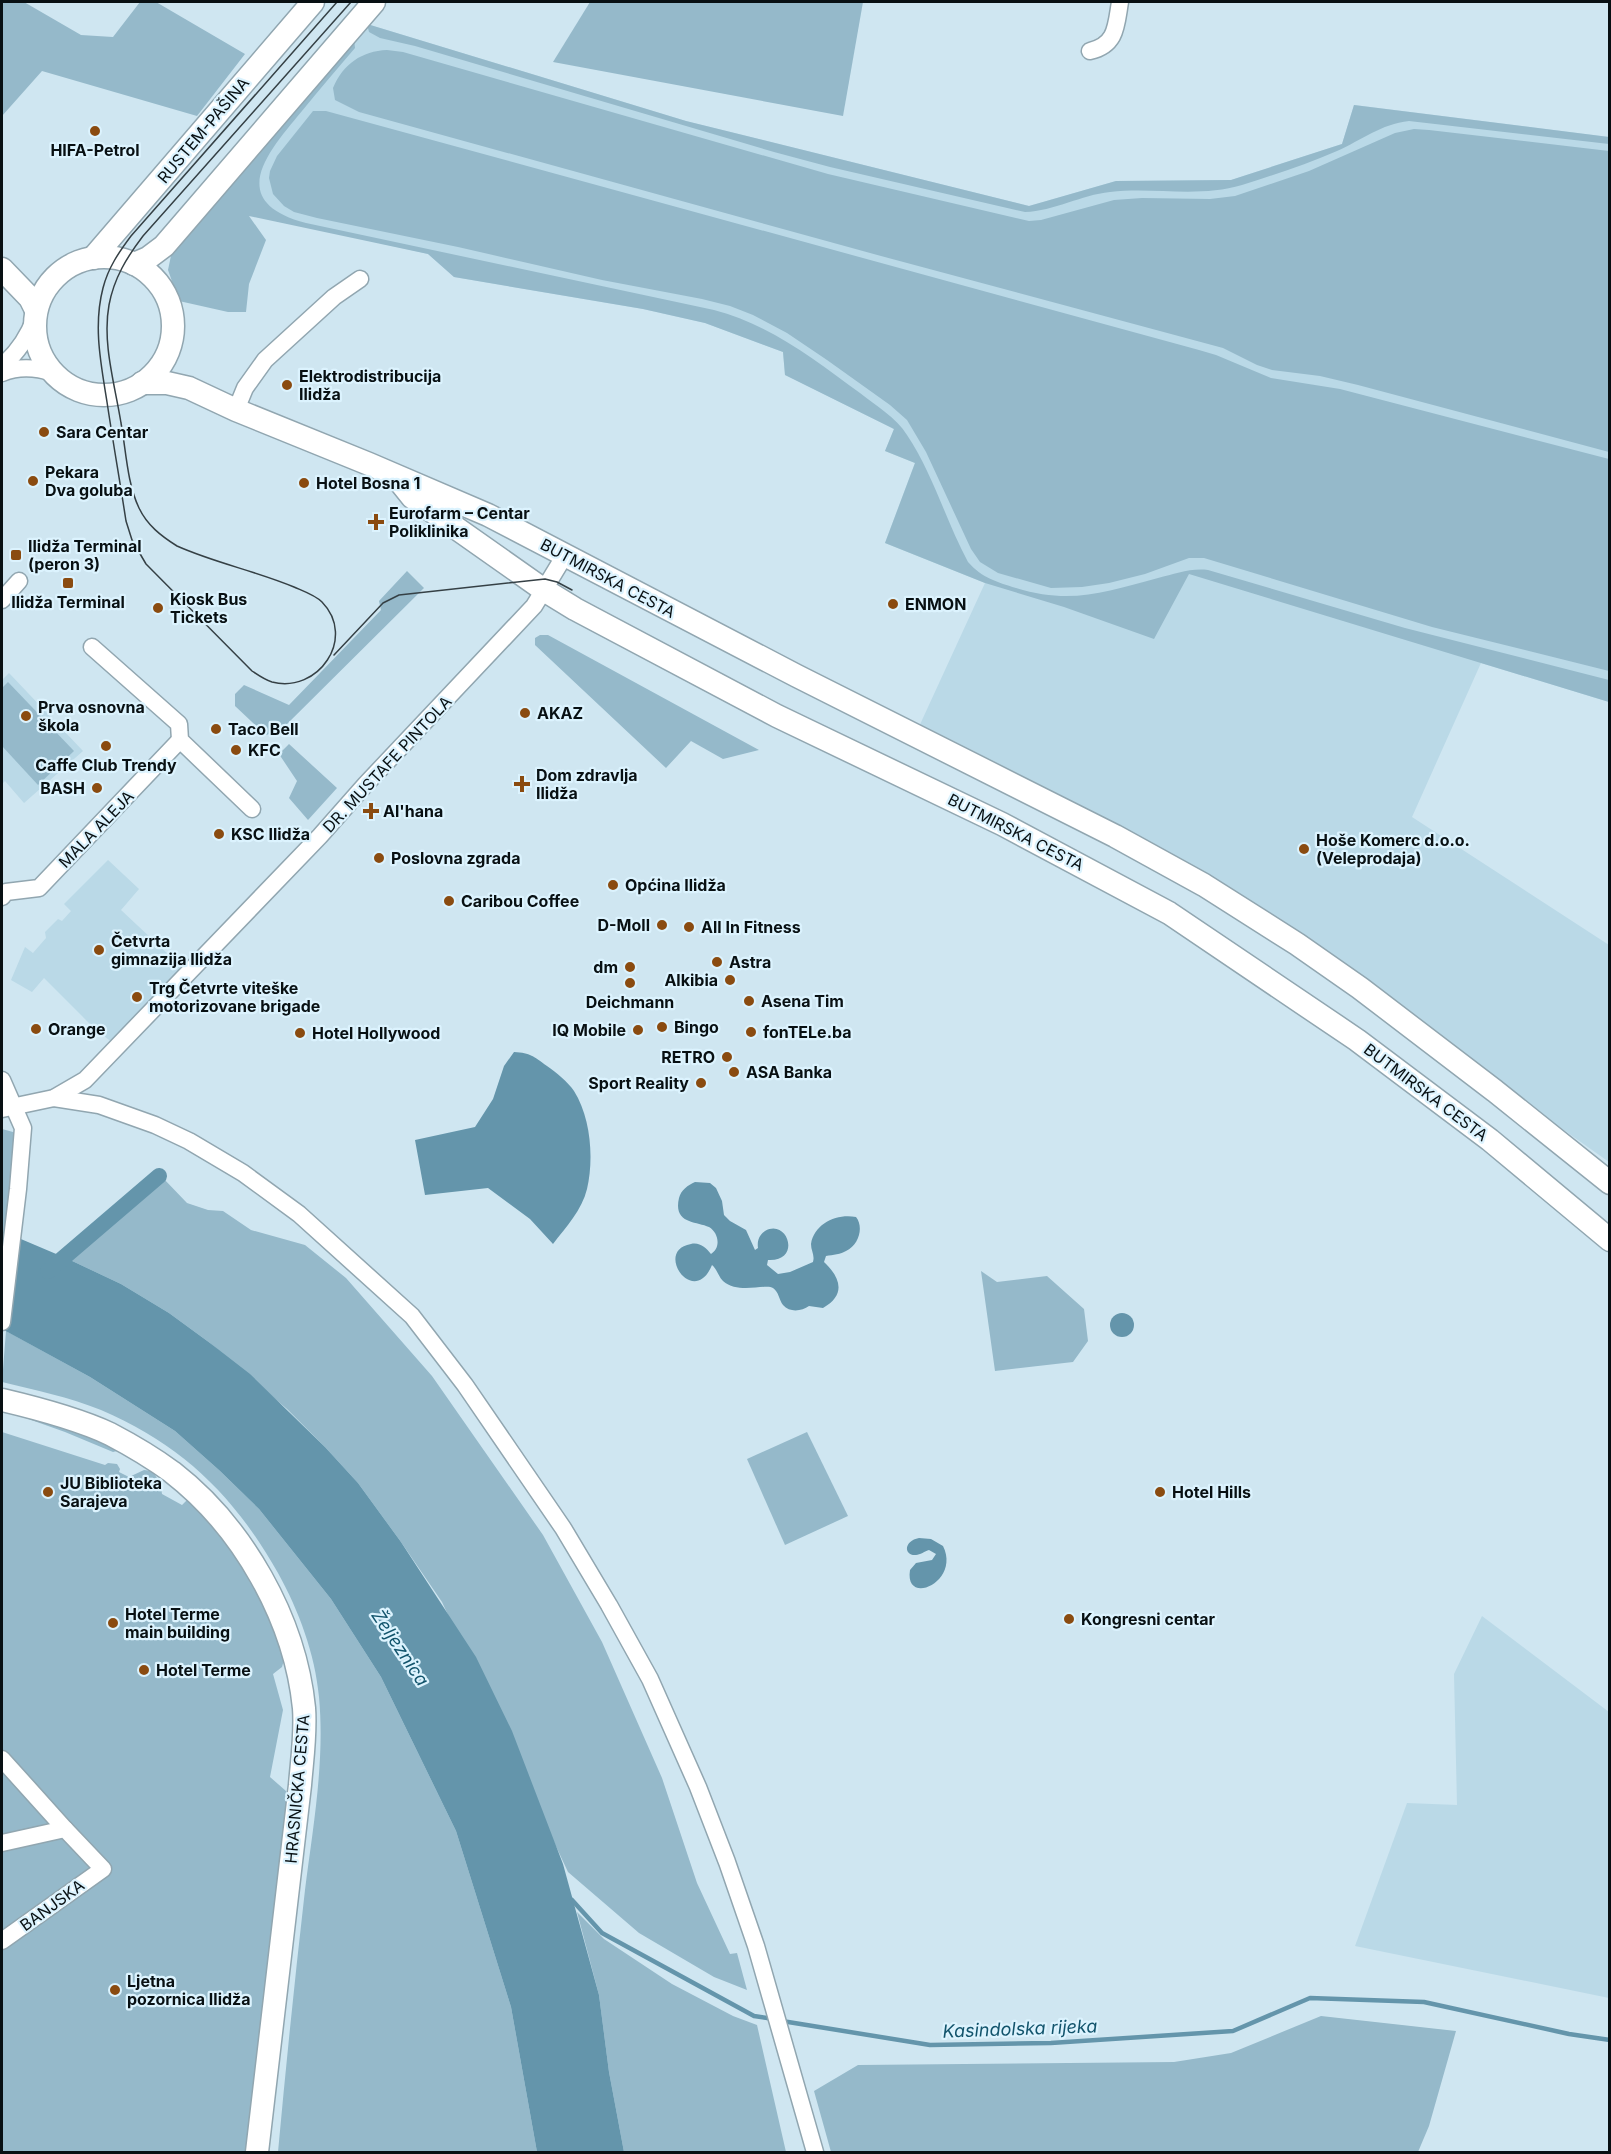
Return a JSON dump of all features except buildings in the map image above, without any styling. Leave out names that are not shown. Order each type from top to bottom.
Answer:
[{"type":"main road","name":"RUSTEM-PAŠINA","points":[[93,258],[313,2]]},
{"type":"main road","points":[[134,264],[148,258],[164,246],[374,2]]},
{"type":"main road","points":[[161,288],[161,259],[164,246]]},
{"type":"main road","points":[[93,258],[115,258],[134,264],[150,274],[161,288],[169,304],[173,322],[166,357],[142,384],[117,394],[91,394],[77,390],[53,373],[42,357],[35,338],[36,314],[46,287],[66,268],[93,258]]},
{"type":"main road","points":[[2,269],[27,277],[55,278]]},
{"type":"main road","points":[[2,269],[30,298],[36,314]]},
{"type":"main road","points":[[171,340],[175,363],[189,388]]},
{"type":"main road","name":"BUTMIRSKA CESTA","points":[[142,384],[167,383],[189,388],[236,411],[488,515],[806,680],[1115,836],[1204,885],[1297,944],[1360,988],[1495,1091],[1610,1183]]},
{"type":"main road","name":"BUTMIRSKA CESTA","points":[[393,474],[412,497],[544,590],[575,609],[777,716],[1002,824],[1169,913],[1357,1040],[1490,1140],[1610,1240]]},
{"type":"main road","name":"HRASNIČKA CESTA","points":[[2,1400],[85,1424],[109,1434],[172,1472],[207,1504],[243,1548],[262,1577],[292,1648],[304,1708],[303,1752],[257,2152]]},
{"type":"street","points":[[1090,51],[1102,49],[1110,42],[1115,30],[1120,2]]},
{"type":"street","points":[[236,411],[245,388],[265,360],[334,297],[360,279]]},
{"type":"street","points":[[2,366],[28,335],[36,314]]},
{"type":"street","points":[[2,373],[14,368],[38,368],[53,373]]},
{"type":"street","name":"DR. MUSTAFE PINTOLA","points":[[8,1108],[54,1098],[85,1080],[320,836],[534,606],[565,555]]},
{"type":"street","points":[[2,600],[19,581]]},
{"type":"street","points":[[92,647],[179,724],[180,740],[252,809]]},
{"type":"street","name":"MALA ALEJA","points":[[2,897],[6,892],[39,888],[180,740]]},
{"type":"street","points":[[2,1080],[8,1108],[23,1128],[2,1322]]},
{"type":"street","points":[[54,1098],[99,1105],[155,1125],[189,1140],[243,1173],[299,1214],[412,1316],[465,1385],[557,1519],[650,1679],[698,1787],[728,1862],[756,1946],[815,2152]]},
{"type":"street","points":[[2,1759],[65,1829],[2,1843]]},
{"type":"street","name":"BANJSKA","points":[[2,1941],[103,1869],[65,1829]]},
{"type":"shaded area","points":[[2,2],[24,2],[81,35],[113,37],[140,2],[156,2],[245,54],[197,116],[42,71],[2,116]]},
{"type":"shaded area","points":[[590,2],[863,2],[843,116],[553,62]]},
{"type":"shaded area","points":[[367,24],[686,121],[1029,206],[1116,181],[1231,180],[1342,144],[1354,105],[1609,137],[1609,702],[1481,663],[1412,817],[1609,945],[1609,1162],[1485,1074],[1374,991],[917,731],[985,583],[885,543],[915,463],[885,451],[894,429],[785,375],[783,352],[705,323],[643,309],[454,277],[428,254],[285,222],[206,208]]},
{"type":"shaded area","points":[[367,24],[686,121],[1029,206],[1116,181],[1231,180],[1342,144],[1354,105],[1609,137],[1609,144],[1409,121],[1389,125],[1326,156],[1226,189],[1193,192],[1110,192],[1046,209],[1025,212],[774,152],[415,46],[380,38],[369,32]]},
{"type":"shaded area","points":[[354,39],[355,48],[276,143],[260,174],[260,189],[266,202],[281,214],[306,223],[714,310],[754,324],[791,344],[826,368],[897,423],[916,450],[968,562],[984,576],[996,581],[1036,593],[1071,596],[1104,592],[1183,572],[1208,570],[1405,628],[1609,680],[1609,702],[1189,574],[1154,639],[1064,607],[985,583],[885,543],[915,463],[885,451],[894,429],[785,375],[783,352],[705,323],[643,309],[454,277],[428,254],[249,216],[266,240],[249,284],[246,312],[228,312],[179,301],[168,270],[172,251]]},
{"type":"shaded area","points":[[387,50],[403,52],[828,174],[1029,221],[1041,220],[1114,200],[1210,199],[1235,196],[1309,171],[1395,133],[1414,129],[1609,151],[1609,452],[1358,385],[1320,376],[1272,370],[1223,348],[359,112],[335,100],[333,88],[342,72],[354,60],[369,53]]},
{"type":"shaded area","points":[[313,111],[326,111],[1199,350],[1271,378],[1340,389],[1609,459],[1609,671],[1432,627],[1204,558],[1189,558],[1145,574],[1082,587],[1051,588],[998,573],[980,562],[971,549],[926,452],[907,420],[827,360],[787,333],[753,315],[702,299],[602,280],[317,218],[294,212],[284,206],[273,194],[269,178],[270,171],[277,156]]},
{"type":"shaded area","points":[[407,571],[424,588],[280,731],[266,735],[235,706],[235,694],[244,685],[289,705],[381,610],[379,601]]},
{"type":"shaded area","points":[[548,635],[759,750],[723,759],[691,741],[666,768],[535,645],[535,638]]},
{"type":"shaded area","name":"Prva osnovna škola","points":[[9,673],[83,751],[24,803],[5,781],[2,784],[2,680]]},
{"type":"shaded area","name":"Prva osnovna škola","points":[[8,682],[74,751],[38,785],[2,746],[2,688]]},
{"type":"shaded area","points":[[289,744],[337,788],[308,820],[289,798],[297,781],[279,754]]},
{"type":"shaded area","name":"Četvrta gimnazija Ilidža","points":[[108,860],[139,889],[121,910],[185,970],[114,1044],[93,1027],[44,978],[32,992],[11,980],[25,947],[33,953],[46,938],[45,932],[58,919],[62,921],[71,911],[64,904]]},
{"type":"shaded area","points":[[2,1129],[13,1132],[19,1137],[5,1233],[2,1231]]},
{"type":"shaded area","points":[[163,1178],[187,1203],[208,1210],[223,1211],[251,1230],[305,1245],[346,1278],[432,1376],[543,1535],[602,1642],[662,1778],[697,1883],[730,1954],[737,1953],[747,1990],[714,1977],[639,1933],[568,1872],[442,1602],[358,1483],[325,1447],[287,1409],[210,1343],[169,1313],[121,1284],[68,1259]]},
{"type":"shaded area","points":[[981,1271],[997,1282],[1047,1276],[1084,1309],[1088,1341],[1073,1362],[995,1371]]},
{"type":"shaded area","points":[[6,1331],[90,1377],[175,1431],[259,1509],[331,1599],[381,1677],[456,1831],[511,2007],[537,2152],[278,2152],[319,1770],[319,1697],[314,1665],[305,1633],[278,1573],[244,1520],[225,1497],[182,1457],[130,1424],[89,1405],[2,1382]]},
{"type":"shaded area","points":[[20,1416],[81,1432],[117,1451],[113,1452]]},
{"type":"shaded area","points":[[2,1432],[105,1465],[117,1464],[119,1472],[129,1477],[144,1470],[152,1471],[160,1482],[162,1494],[182,1505],[187,1500],[191,1500],[231,1547],[269,1612],[284,1660],[282,1667],[273,1674],[283,1710],[270,1777],[286,1791],[290,1804],[250,2152],[2,2152]]},
{"type":"shaded area","points":[[807,1432],[848,1516],[785,1545],[747,1459]]},
{"type":"shaded area","points":[[1482,1616],[1609,1712],[1609,1998],[1355,1946],[1407,1803],[1457,1805],[1454,1674]]},
{"type":"shaded area","points":[[577,1912],[604,1939],[672,1984],[733,2016],[757,2025],[786,2152],[624,2152],[609,2072],[599,1995]]},
{"type":"shaded area","points":[[1321,2016],[1456,2031],[1429,2126],[1418,2152],[831,2152],[814,2091],[858,2065],[1174,2062],[1231,2053]]},
{"type":"water","points":[[514,1052],[535,1057],[554,1071],[574,1091],[584,1113],[590,1139],[589,1177],[585,1197],[553,1244],[530,1219],[488,1188],[425,1195],[415,1140],[475,1127],[493,1099],[504,1066]]},
{"type":"water","points":[[695,1182],[710,1183],[716,1188],[722,1201],[724,1215],[746,1230],[755,1250],[758,1248],[760,1236],[765,1231],[780,1230],[785,1235],[788,1248],[785,1254],[779,1259],[768,1260],[767,1265],[778,1274],[790,1272],[813,1262],[811,1244],[817,1230],[822,1225],[835,1218],[856,1217],[860,1231],[854,1245],[844,1252],[826,1256],[824,1262],[837,1280],[838,1292],[835,1298],[823,1308],[809,1306],[800,1310],[792,1310],[783,1305],[773,1288],[744,1288],[729,1285],[721,1279],[712,1265],[704,1277],[696,1281],[687,1279],[676,1265],[676,1256],[680,1248],[697,1244],[711,1254],[718,1240],[709,1227],[687,1220],[679,1213],[680,1195],[685,1188]]},
{"type":"water","name":"Željeznica","points":[[2,1231],[121,1284],[169,1313],[250,1374],[325,1447],[358,1483],[401,1542],[476,1657],[512,1731],[563,1864],[599,1995],[609,2072],[624,2152],[537,2152],[511,2007],[456,1831],[381,1677],[331,1599],[259,1509],[220,1471],[175,1431],[90,1377],[2,1329]]},
{"type":"water","points":[[1117,1313],[1127,1313],[1134,1320],[1134,1330],[1127,1337],[1117,1337],[1110,1330],[1110,1320]]},
{"type":"water","points":[[919,1538],[931,1539],[943,1546],[947,1559],[945,1570],[939,1579],[923,1588],[915,1587],[910,1581],[910,1570],[916,1563],[932,1560],[936,1554],[929,1550],[918,1555],[909,1553],[907,1548],[910,1542]]},
{"type":"waterway","points":[[48,1271],[159,1176]]},
{"type":"waterway","name":"Kasindolska rijeka","points":[[572,1900],[602,1933],[754,2016],[774,2019]]},
{"type":"waterway","name":"Kasindolska rijeka","points":[[782,2021],[930,2045],[1051,2043],[1233,2031],[1310,1998],[1424,2002],[1569,2034],[1610,2040]]},
{"type":"tram line","points":[[337,2],[131,236],[118,254],[108,274],[100,302],[98,331],[102,374],[126,521],[132,540],[146,564],[252,671],[272,682],[289,683],[304,680],[317,671],[327,660],[334,646],[335,631],[332,616],[322,602],[312,595],[280,581],[177,546],[146,520],[135,498],[129,477],[110,364],[107,319],[111,295],[118,277],[143,236],[351,2]]},
{"type":"tram line","points":[[334,655],[383,603],[399,595],[545,579],[572,590]]},
{"type":"place","name":"HIFA-Petrol","points":[[95,131]]},
{"type":"place","name":"Elektrodistribucija Ilidža","points":[[287,385]]},
{"type":"place","name":"Sara Centar","points":[[44,432]]},
{"type":"place","name":"Pekara Dva goluba","points":[[33,481]]},
{"type":"place","name":"Hotel Bosna 1","points":[[304,483]]},
{"type":"place","name":"Eurofarm – Centar Poliklinika","points":[[376,522]]},
{"type":"place","name":"Ilidža Terminal (peron 3)","points":[[16,555]]},
{"type":"place","name":"Ilidža Terminal","points":[[68,583]]},
{"type":"place","name":"ENMON","points":[[893,604]]},
{"type":"place","name":"Kiosk Bus Tickets","points":[[158,608]]},
{"type":"place","name":"AKAZ","points":[[525,713]]},
{"type":"place","name":"Prva osnovna škola","points":[[26,716]]},
{"type":"place","name":"Taco Bell","points":[[216,729]]},
{"type":"place","name":"Caffe Club Trendy","points":[[106,746]]},
{"type":"place","name":"KFC","points":[[236,750]]},
{"type":"place","name":"Dom zdravlja Ilidža","points":[[522,784]]},
{"type":"place","name":"BASH","points":[[97,788]]},
{"type":"place","name":"Al'hana","points":[[371,811]]},
{"type":"place","name":"KSC Ilidža","points":[[219,834]]},
{"type":"place","name":"Hoše Komerc d.o.o. (Veleprodaja)","points":[[1304,849]]},
{"type":"place","name":"Poslovna zgrada","points":[[379,858]]},
{"type":"place","name":"Općina Ilidža","points":[[613,885]]},
{"type":"place","name":"Caribou Coffee","points":[[449,901]]},
{"type":"place","name":"D-Moll","points":[[662,925]]},
{"type":"place","name":"All In Fitness","points":[[689,927]]},
{"type":"place","name":"Četvrta gimnazija Ilidža","points":[[99,950]]},
{"type":"place","name":"Astra","points":[[717,962]]},
{"type":"place","name":"dm","points":[[630,967]]},
{"type":"place","name":"Alkibia","points":[[730,980]]},
{"type":"place","name":"Deichmann","points":[[630,983]]},
{"type":"place","name":"Trg Četvrte viteške motorizovane brigade","points":[[137,997]]},
{"type":"place","name":"Asena Tim","points":[[749,1001]]},
{"type":"place","name":"Bingo","points":[[662,1027]]},
{"type":"place","name":"Orange","points":[[36,1029]]},
{"type":"place","name":"IQ Mobile","points":[[638,1030]]},
{"type":"place","name":"fonTELe.ba","points":[[751,1032]]},
{"type":"place","name":"Hotel Hollywood","points":[[300,1033]]},
{"type":"place","name":"RETRO","points":[[727,1057]]},
{"type":"place","name":"ASA Banka","points":[[734,1072]]},
{"type":"place","name":"Sport Reality","points":[[701,1083]]},
{"type":"place","name":"JU Biblioteka Sarajeva","points":[[48,1492]]},
{"type":"place","name":"Hotel Hills","points":[[1160,1492]]},
{"type":"place","name":"Kongresni centar","points":[[1069,1619]]},
{"type":"place","name":"Hotel Terme main building","points":[[113,1623]]},
{"type":"place","name":"Hotel Terme","points":[[144,1670]]},
{"type":"place","name":"Ljetna pozornica Ilidža","points":[[115,1990]]}]
